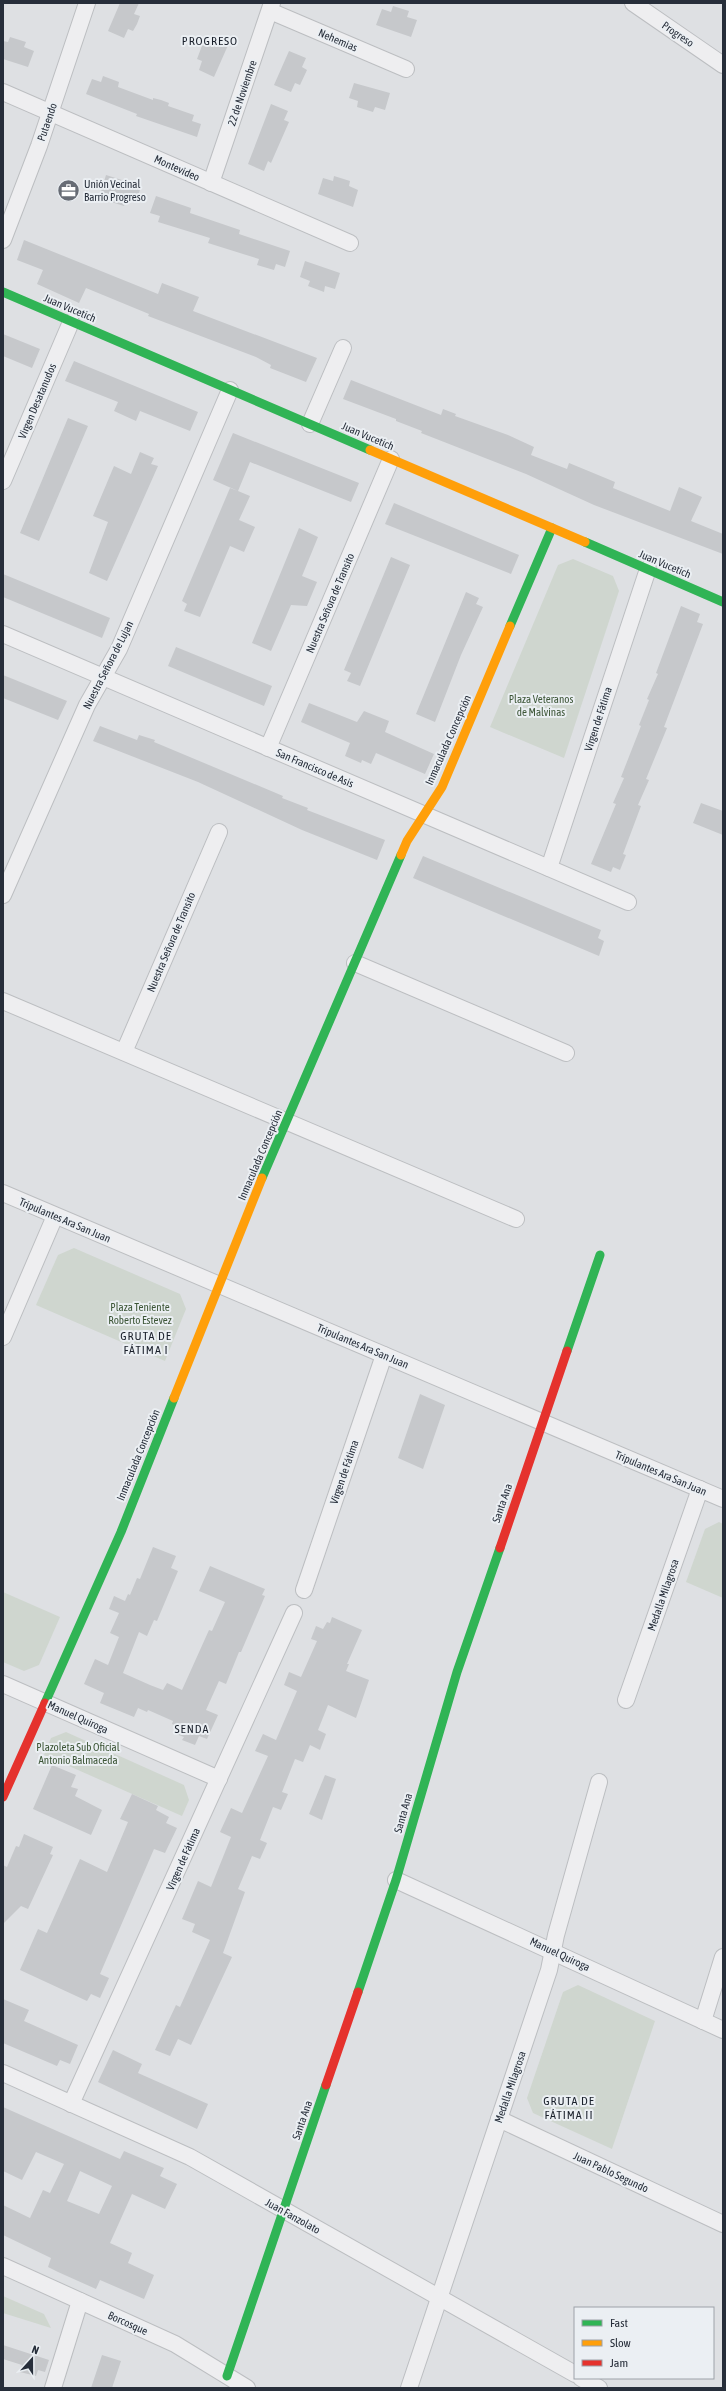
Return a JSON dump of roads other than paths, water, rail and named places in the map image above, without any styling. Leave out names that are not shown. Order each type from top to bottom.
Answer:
[{"type":"street","name":"Putaendo","points":[[3,240],[50,112],[87,3]]},
{"type":"street","name":"Progreso","points":[[632,3],[723,65]]},
{"type":"street","name":"Nehemias","points":[[271,7],[406,69]]},
{"type":"street","name":"22 de Noviembre","points":[[211,183],[271,7]]},
{"type":"street","name":"Montevideo","points":[[3,92],[350,243]]},
{"type":"street","name":"Juan Vucetich","points":[[3,292],[723,602]]},
{"type":"street","name":"Virgen Desatanudos","points":[[3,481],[72,322]]},
{"type":"street","points":[[310,424],[343,348]]},
{"type":"street","name":"Nuestra Señora de Lujan","points":[[3,895],[63,756],[87,705],[119,649],[230,390]]},
{"type":"street","name":"Nuestra Señora de Transito","points":[[268,748],[391,459]]},
{"type":"street","name":"Inmaculada Concepción","points":[[3,1797],[122,1528],[219,1285],[407,841],[442,787],[552,528]]},
{"type":"street","name":"Virgen de Fátima","points":[[549,868],[648,569]]},
{"type":"street","name":"San Francisco de Asis","points":[[3,634],[628,902]]},
{"type":"street","name":"Nuestra Señora de Transito","points":[[124,1052],[219,832]]},
{"type":"street","points":[[355,963],[566,1053]]},
{"type":"street","points":[[3,1001],[516,1219]]},
{"type":"street","name":"Tripulantes Ara San Juan","points":[[3,1193],[723,1499]]},
{"type":"street","points":[[3,1336],[56,1216]]},
{"type":"street","name":"Santa Ana","points":[[227,2376],[396,1880],[457,1672],[600,1256]]},
{"type":"street","name":"Virgen de Fátima","points":[[304,1590],[384,1355]]},
{"type":"street","name":"Medalla Milagrosa","points":[[626,1700],[700,1490]]},
{"type":"street","name":"Virgen de Fátima","points":[[71,2104],[294,1613]]},
{"type":"street","name":"Manuel Quiroga","points":[[3,1684],[219,1779]]},
{"type":"street","name":"Medalla Milagrosa","points":[[409,2388],[549,1970],[552,1951],[599,1782]]},
{"type":"street","name":"Manuel Quiroga","points":[[396,1880],[723,2030]]},
{"type":"street","points":[[703,2020],[723,1957]]},
{"type":"street","name":"Juan Fanzolato","points":[[3,2073],[190,2157],[574,2373]]},
{"type":"street","name":"Juan Pablo Segundo","points":[[499,2119],[723,2224]]},
{"type":"street","name":"Borcosque","points":[[3,2266],[175,2344],[248,2388]]},
{"type":"street","points":[[53,2388],[80,2301]]},
{"type":"street","points":[[583,2379],[599,2388]]},
{"type":"place","name":"Unión Vecinal Barrio Progreso","points":[[68,190]]},
{"type":"district","name":"PROGRESO","points":[[210,41]]},
{"type":"district","name":"GRUTA DE FÁTIMA I","points":[[146,1343]]},
{"type":"district","name":"SENDA","points":[[192,1729]]},
{"type":"district","name":"GRUTA DE FÁTIMA II","points":[[569,2108]]},
{"type":"park label","name":"Plaza Veteranos de Malvinas","points":[[541,705]]},
{"type":"park label","name":"Plaza Teniente Roberto Estevez","points":[[140,1313]]},
{"type":"park label","name":"Plazoleta Sub Oficial Antonio Balmaceda","points":[[78,1753]]}]
